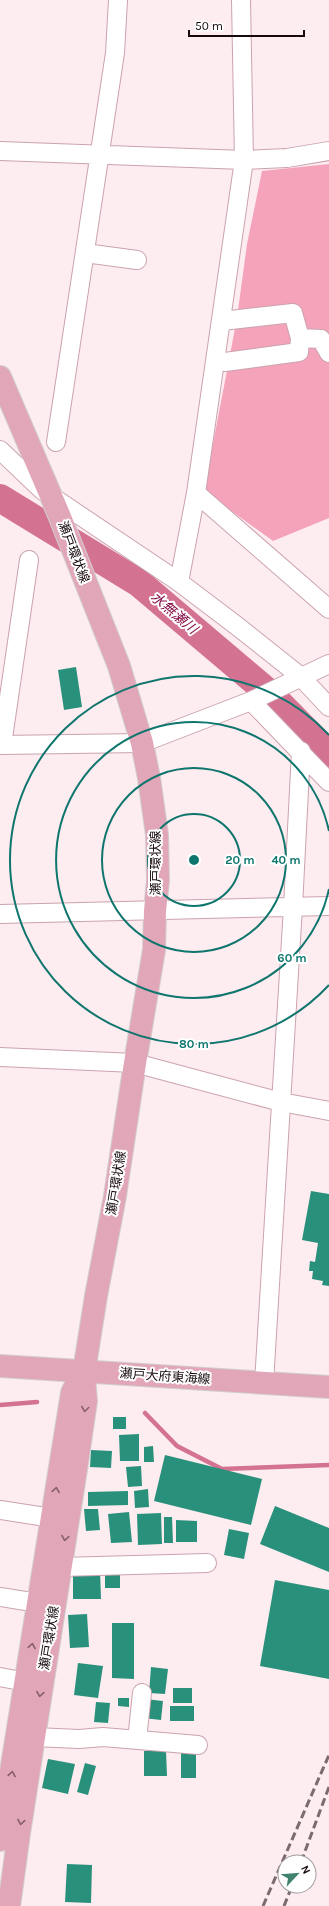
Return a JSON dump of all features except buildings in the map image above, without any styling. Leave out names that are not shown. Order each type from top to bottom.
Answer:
[{"type":"main road","name":"瀬戸環状線","points":[[0,377],[56,507],[119,666],[142,743],[149,778],[156,835],[158,880],[155,911],[154,950],[115,1196],[84,1370],[86,1401],[9,1906]]},
{"type":"main road","name":"瀬戸大府東海線","points":[[0,1366],[84,1370],[329,1387]]},
{"type":"main road","name":"瀬戸環状線","points":[[0,1840],[72,1393],[84,1370]]},
{"type":"street","points":[[56,442],[115,53],[118,0]]},
{"type":"street","points":[[179,582],[196,493],[244,160],[241,0]]},
{"type":"street","points":[[0,151],[244,160],[287,158],[329,151]]},
{"type":"street","points":[[85,253],[137,260]]},
{"type":"street","points":[[216,360],[225,362],[299,352],[300,338],[293,313],[222,321]]},
{"type":"street","points":[[300,338],[322,339],[329,353]]},
{"type":"street","points":[[0,450],[42,490],[56,507],[179,582],[300,676],[329,707]]},
{"type":"street","points":[[196,493],[329,609]]},
{"type":"street","points":[[28,560],[1,745],[142,743],[251,701],[300,676],[329,664]]},
{"type":"street","points":[[251,701],[301,751],[329,782]]},
{"type":"street","points":[[264,1383],[301,751]]},
{"type":"street","points":[[0,914],[329,906]]},
{"type":"street","points":[[0,1057],[135,1063],[281,1102],[329,1111]]},
{"type":"street","points":[[0,1510],[52,1518]]},
{"type":"street","points":[[61,1567],[207,1563]]},
{"type":"street","points":[[0,1597],[38,1603]]},
{"type":"street","points":[[0,1677],[26,1682]]},
{"type":"street","points":[[137,1740],[142,1693]]},
{"type":"street","points":[[34,1736],[79,1739],[103,1737],[198,1745]]},
{"type":"shaded area","points":[[329,164],[329,518],[273,541],[204,491],[237,318],[247,244],[262,171]]},
{"type":"waterway","name":"水無瀬川","points":[[0,498],[139,583],[270,694],[329,754]]},
{"type":"waterway","points":[[0,1405],[37,1402]]},
{"type":"waterway","points":[[145,1413],[177,1446],[222,1469],[329,1465]]},
{"type":"railway","points":[[263,1906],[329,1755]]},
{"type":"railway","points":[[304,1854],[329,1787]]},
{"type":"railway","points":[[284,1906],[289,1894]]}]
